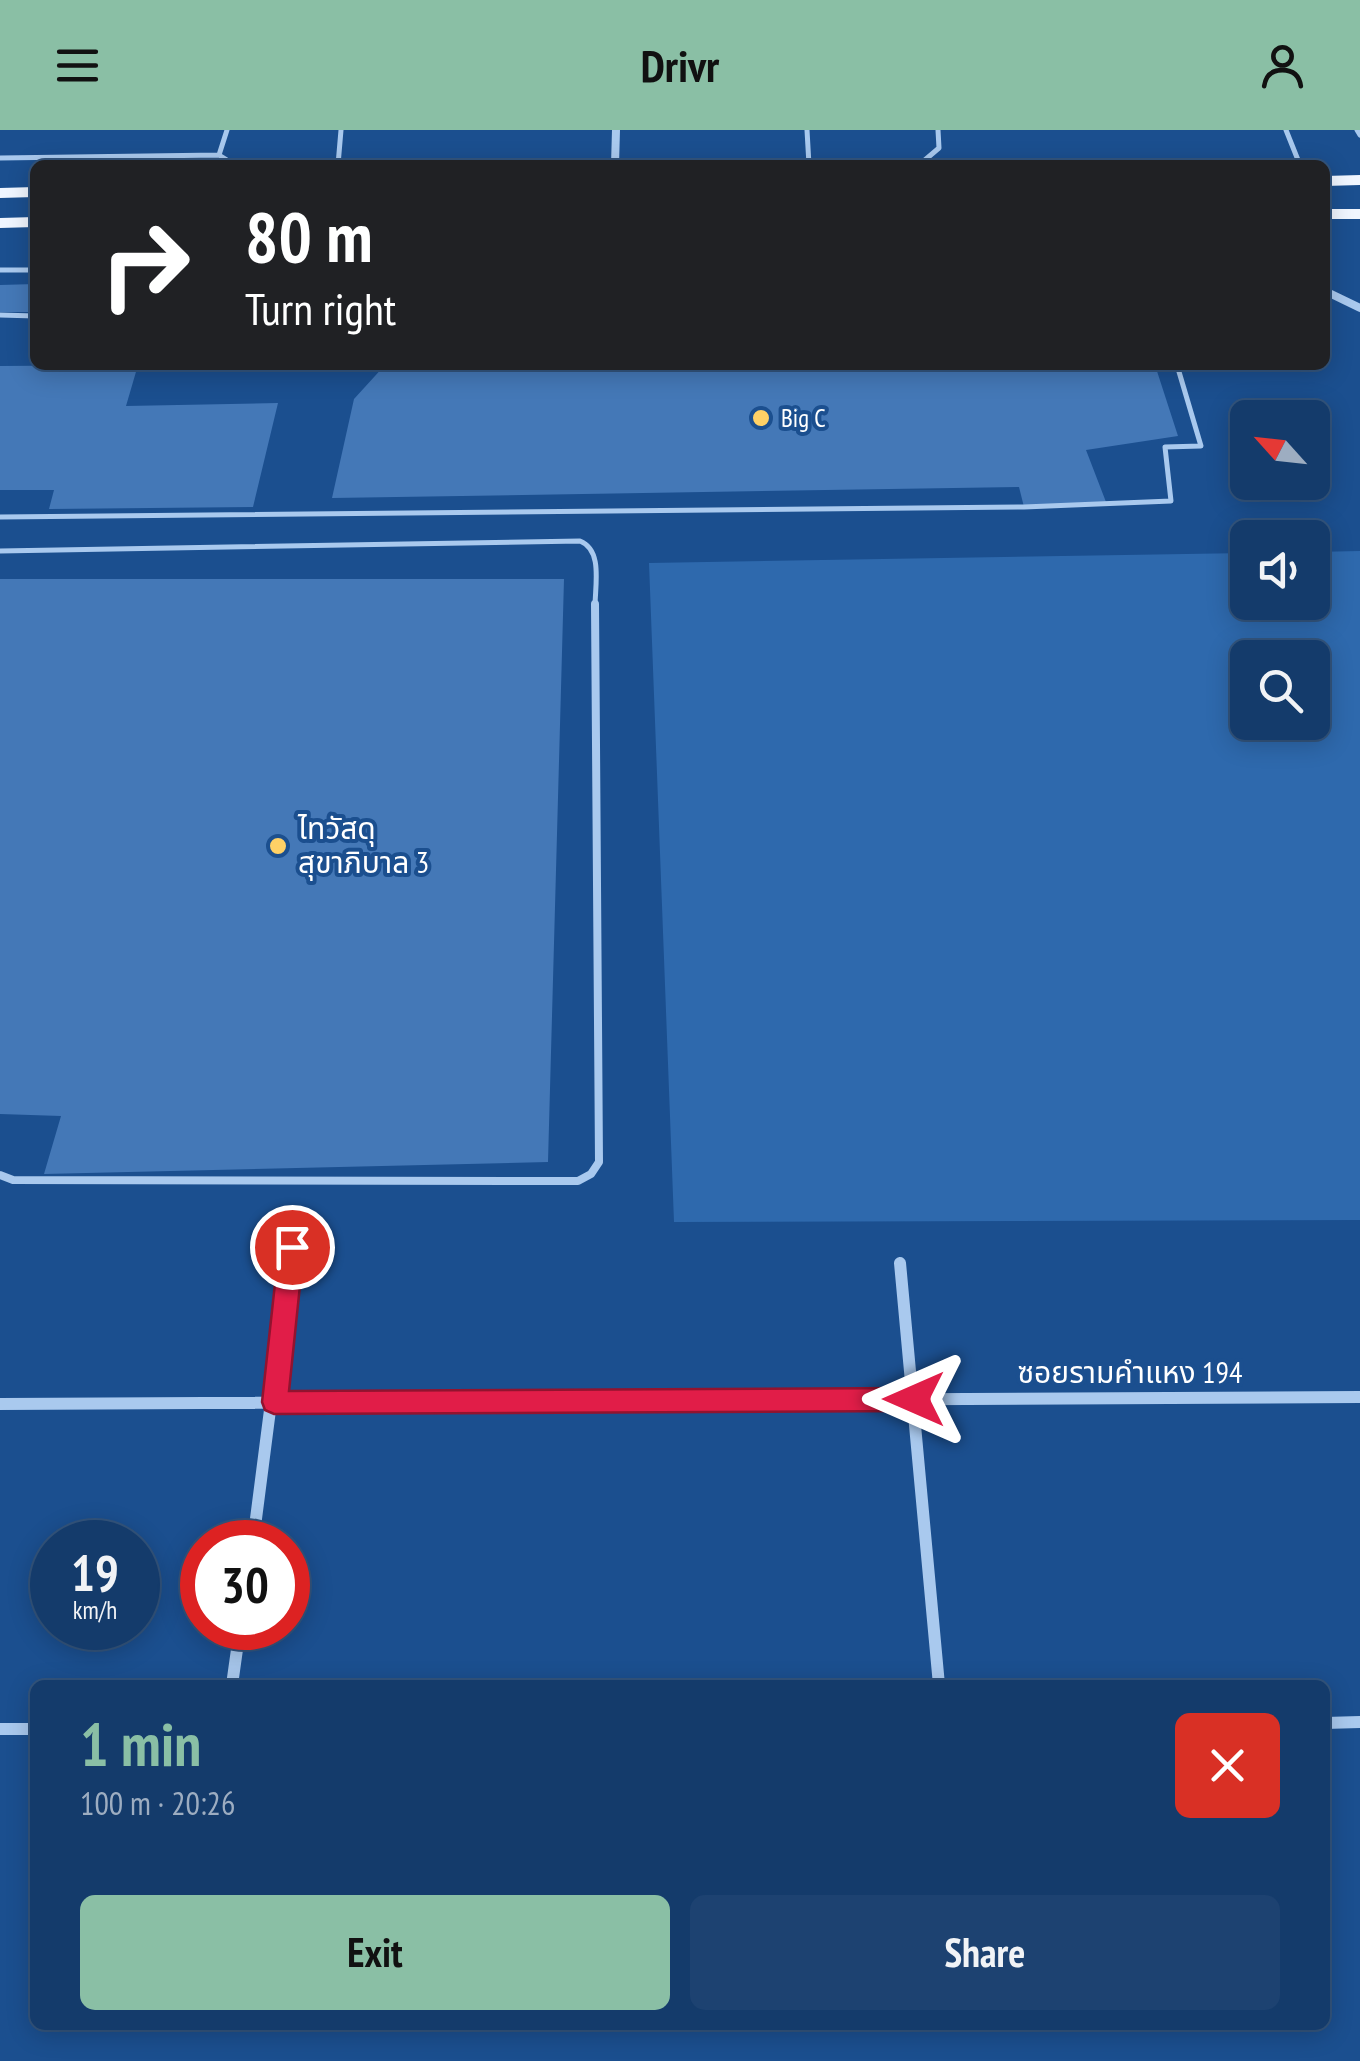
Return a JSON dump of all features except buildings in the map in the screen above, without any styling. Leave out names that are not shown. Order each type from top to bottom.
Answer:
[{"type":"main road","points":[[1330,181],[1360,180]]},
{"type":"main road","points":[[0,193],[30,192]]},
{"type":"main road","points":[[1330,214],[1360,214]]},
{"type":"main road","points":[[0,223],[30,222]]},
{"type":"street","points":[[615,160],[616,130]]},
{"type":"street","points":[[1330,293],[1360,308]]},
{"type":"street","points":[[256,1520],[292,1247]]},
{"type":"street","points":[[900,1263],[939,1680]]},
{"type":"street","name":"ซอยรามคำแหง 194","points":[[0,1404],[1360,1397]]},
{"type":"street","points":[[233,1680],[237,1650]]},
{"type":"street","points":[[1330,1722],[1360,1722]]},
{"type":"street","points":[[0,1729],[30,1728]]},
{"type":"lane","points":[[218,155],[227,130]]},
{"type":"lane","points":[[338,160],[341,130]]},
{"type":"lane","points":[[806,130],[809,160]]},
{"type":"lane","points":[[925,160],[938,148],[938,130]]},
{"type":"lane","points":[[1286,130],[1298,160]]},
{"type":"lane","points":[[0,158],[218,155],[226,160]]},
{"type":"lane","points":[[0,270],[30,270]]},
{"type":"lane","points":[[0,315],[30,316]]},
{"type":"lane","points":[[0,517],[1024,507],[1172,501],[1165,447],[1202,446],[1179,370]]},
{"type":"lane","points":[[0,551],[580,541],[590,545],[595,553],[599,1162],[591,1174],[578,1182],[32,1180],[0,1175]]},
{"type":"shaded area","points":[[1360,551],[1360,1220],[674,1222],[649,563],[1230,553],[1230,620],[1330,620],[1330,552]]},
{"type":"place","name":"Big C","points":[[761,418]]},
{"type":"place","name":"ไทวัสดุ สุขาภิบาล 3","points":[[278,846]]},
{"type":"route","points":[[292,1247],[274,1402],[914,1399]]}]
